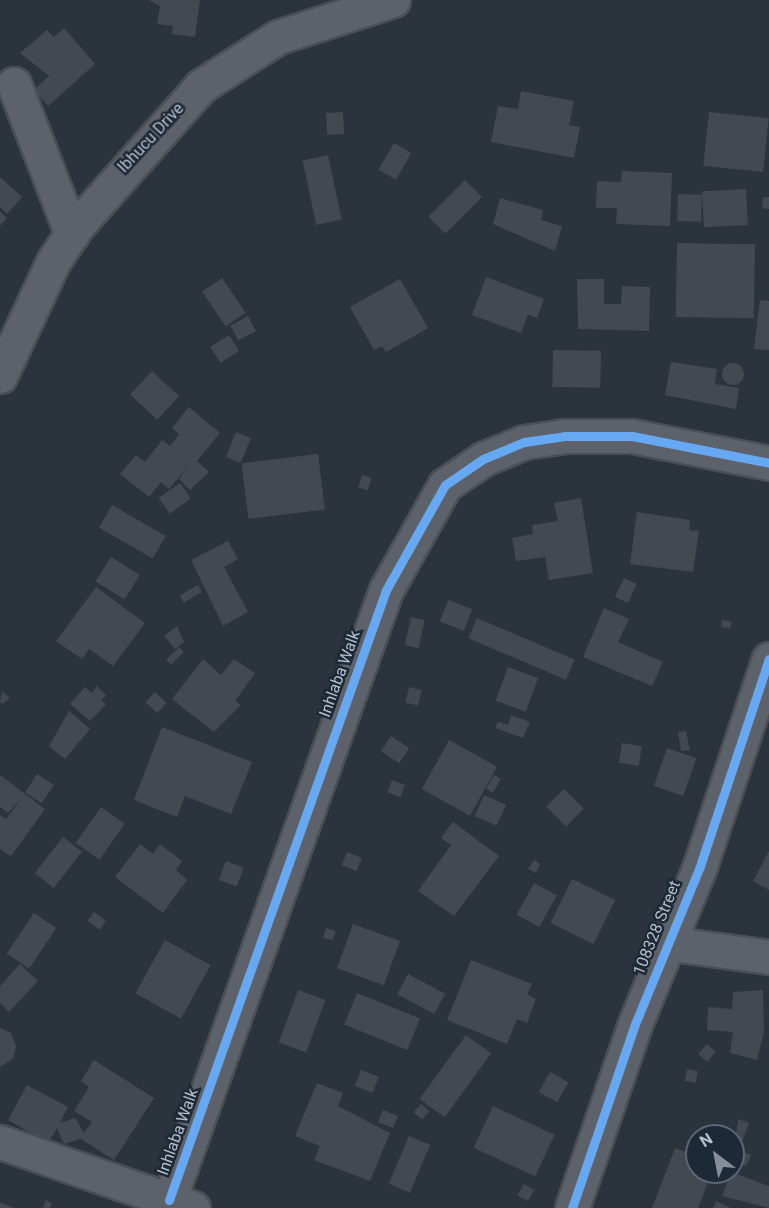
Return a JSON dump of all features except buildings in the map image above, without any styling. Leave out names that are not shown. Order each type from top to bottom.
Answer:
[{"type":"street","name":"Ibhucu Drive","points":[[0,376],[72,234],[176,110],[239,58],[315,21],[393,0]]},
{"type":"street","points":[[14,84],[72,234]]},
{"type":"street","name":"Inhlaba Walk","points":[[0,1142],[181,1204],[386,590],[445,485],[483,459],[524,442],[565,436],[632,436],[769,463]]},
{"type":"street","name":"108328 Street","points":[[572,1208],[666,943],[700,866],[769,660]]},
{"type":"street","points":[[666,943],[769,957]]},
{"type":"cycle path","points":[[169,1200],[386,590],[445,485],[483,459],[524,442],[565,436],[632,436],[769,463]]},
{"type":"cycle path","points":[[572,1208],[635,1024],[700,866],[769,659]]}]
